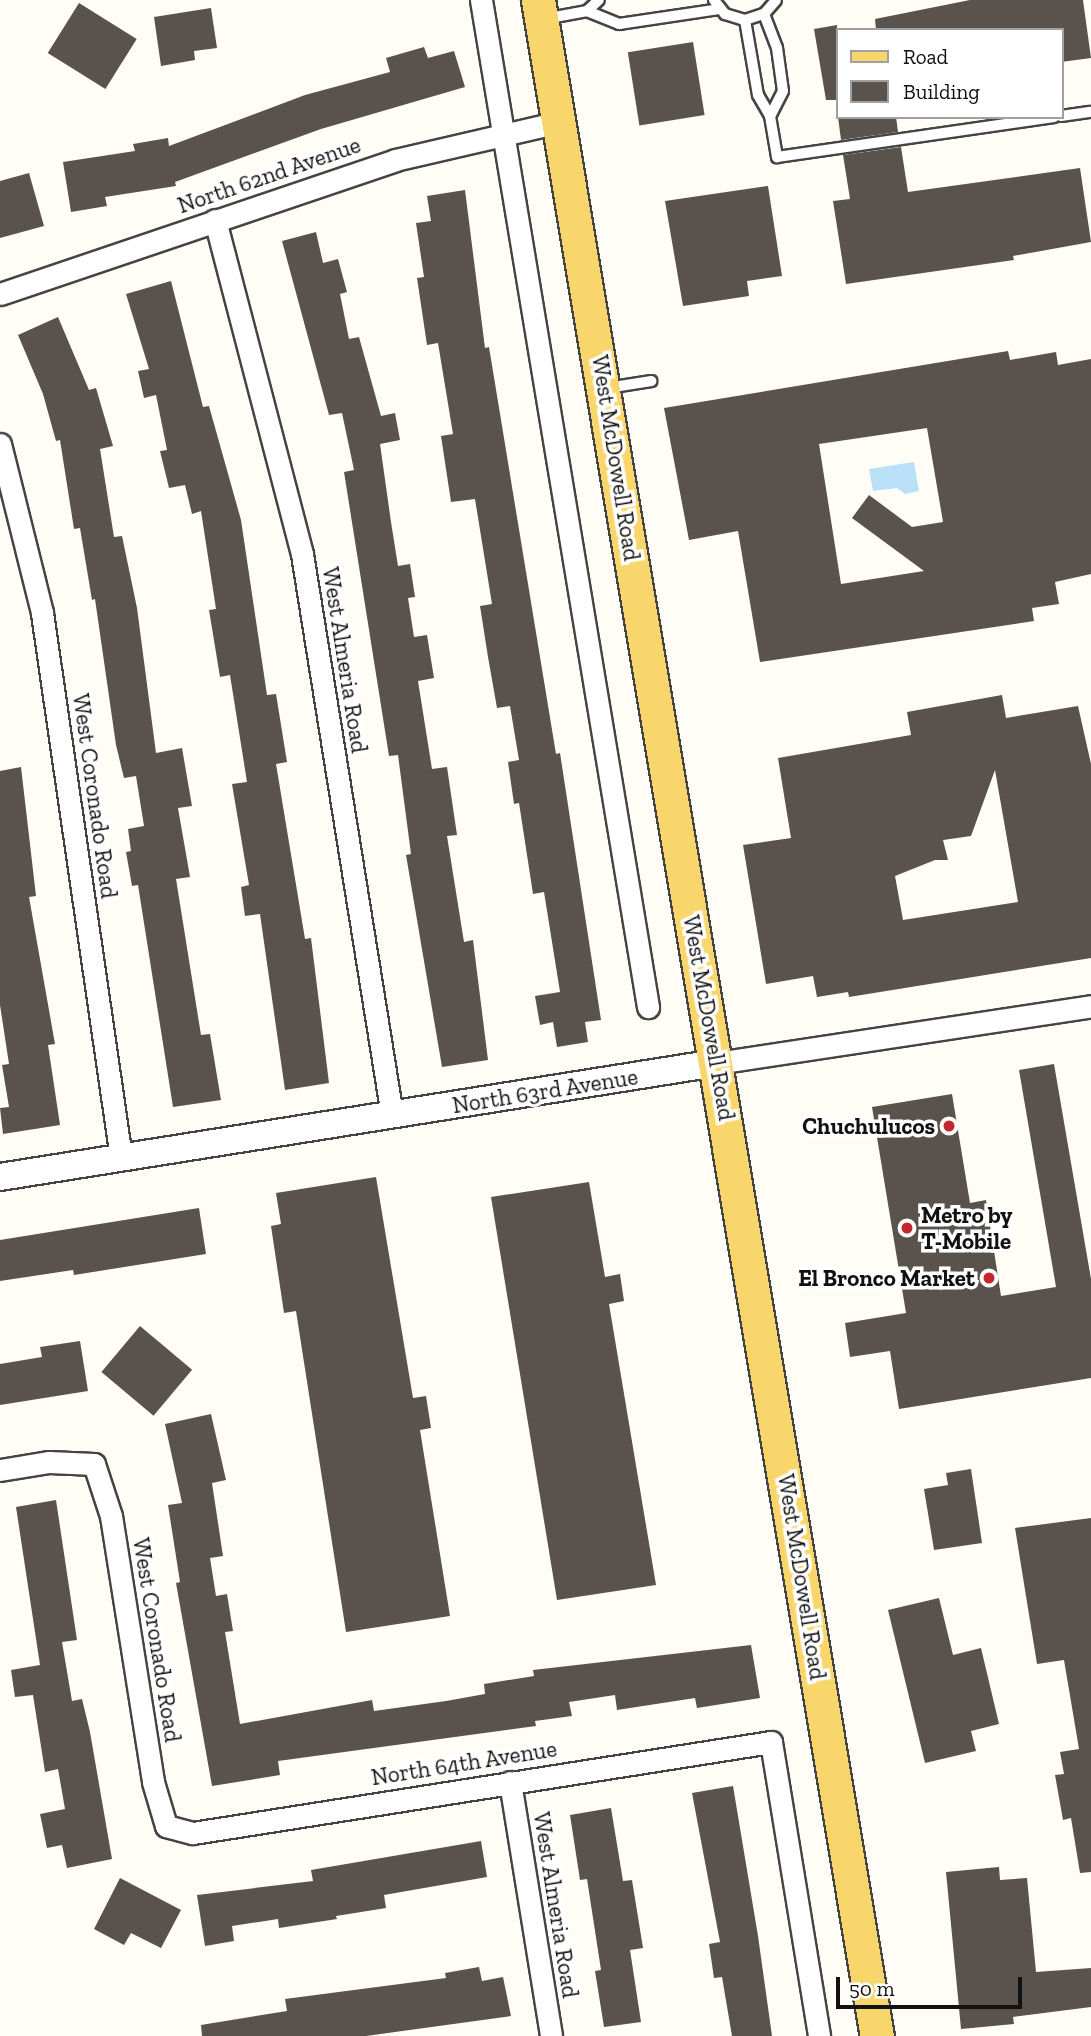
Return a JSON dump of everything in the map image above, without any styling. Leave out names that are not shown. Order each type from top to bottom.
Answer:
[{"type":"main road","name":"West McDowell Road","points":[[539,10],[877,2036]]},
{"type":"street","points":[[481,0],[648,1007]]},
{"type":"street","name":"North 62nd Avenue","points":[[0,294],[395,160],[559,122]]},
{"type":"street","name":"West Almeria Road","points":[[215,220],[302,554],[392,1115]]},
{"type":"street","name":"West Coronado Road","points":[[0,444],[42,613],[121,1158]]},
{"type":"street","name":"North 63rd Avenue","points":[[0,1177],[1091,1006]]},
{"type":"street","name":"West Coronado Road","points":[[0,1470],[49,1462],[94,1464],[111,1516],[153,1782],[166,1826]]},
{"type":"street","name":"North 64th Avenue","points":[[166,1826],[193,1833],[771,1742],[820,2036]]},
{"type":"street","name":"West Almeria Road","points":[[510,1782],[551,2036]]},
{"type":"lane","points":[[587,11],[599,0]]},
{"type":"lane","points":[[539,10],[587,11],[620,24],[717,4],[745,20],[764,14],[776,0]]},
{"type":"lane","points":[[764,14],[776,48],[783,91],[770,116]]},
{"type":"lane","points":[[745,20],[758,95],[770,116],[777,157],[1040,119]]},
{"type":"lane","points":[[1063,116],[1091,111]]},
{"type":"lane","points":[[604,389],[651,381]]},
{"type":"water","points":[[914,462],[919,491],[905,494],[897,488],[873,491],[869,469]]},
{"type":"building","points":[[970,0],[1083,0],[1091,58],[1063,62],[1063,28],[876,28],[875,19]]},
{"type":"building","points":[[79,3],[137,39],[105,89],[48,53]]},
{"type":"building","points":[[211,8],[217,48],[194,51],[195,60],[161,66],[154,17]]},
{"type":"building","points":[[837,25],[836,100],[826,100],[814,29]]},
{"type":"building","points":[[693,42],[705,115],[639,125],[628,52]]},
{"type":"building","points":[[424,47],[428,58],[454,51],[465,87],[321,129],[175,182],[176,186],[105,197],[107,206],[71,212],[63,162],[135,151],[133,144],[168,138],[169,146],[305,95],[390,72],[386,58]]},
{"type":"building","points":[[838,119],[896,119],[898,132],[841,140]]},
{"type":"building","points":[[901,147],[908,192],[1080,168],[1091,242],[1013,256],[1014,260],[846,284],[833,201],[850,199],[843,155]]},
{"type":"building","points":[[29,173],[44,226],[0,238],[0,181]]},
{"type":"building","points":[[768,186],[782,276],[747,281],[749,296],[683,306],[665,201]]},
{"type":"building","points":[[465,190],[485,348],[489,347],[556,754],[560,753],[601,1020],[585,1022],[588,1042],[557,1047],[553,1022],[540,1025],[535,996],[560,992],[544,892],[533,894],[519,803],[514,804],[508,762],[519,760],[510,706],[497,708],[488,657],[480,606],[492,604],[475,499],[451,502],[441,436],[453,434],[438,343],[427,345],[417,278],[424,277],[416,223],[431,221],[427,196]]},
{"type":"building","points":[[316,232],[323,263],[338,259],[347,292],[340,294],[349,339],[359,337],[381,416],[395,413],[400,440],[380,444],[391,522],[398,566],[410,564],[415,597],[408,598],[414,637],[427,635],[434,678],[418,681],[432,769],[447,767],[457,835],[447,836],[464,942],[473,940],[488,1060],[442,1067],[406,855],[411,854],[398,755],[389,756],[344,472],[354,470],[342,413],[329,415],[282,241]]},
{"type":"building","points":[[171,281],[203,407],[209,406],[241,520],[267,695],[276,694],[287,762],[276,764],[305,939],[311,938],[329,1083],[285,1090],[260,914],[245,916],[241,887],[249,885],[232,784],[247,782],[230,675],[220,677],[209,610],[216,609],[201,511],[192,514],[185,485],[169,488],[160,451],[167,450],[156,395],[144,398],[138,371],[149,369],[126,294]]},
{"type":"building","points":[[58,317],[89,390],[96,388],[113,446],[100,449],[114,537],[122,536],[137,608],[156,753],[182,748],[192,806],[178,808],[190,877],[176,879],[201,1035],[210,1034],[221,1100],[173,1107],[138,885],[132,886],[126,852],[131,851],[128,829],[144,826],[136,776],[124,778],[116,745],[95,599],[92,600],[80,528],[74,529],[60,440],[56,441],[43,394],[18,335]]},
{"type":"building","points":[[1008,351],[1010,360],[1056,352],[1058,365],[1091,359],[1091,574],[1055,582],[1059,604],[1032,608],[1034,621],[760,662],[738,531],[689,540],[664,408]],"holes":[[[927,428],[943,522],[912,527],[869,495],[852,518],[924,571],[841,584],[819,444]]]},
{"type":"building","points":[[1002,695],[1006,718],[1078,706],[1091,764],[1091,958],[849,997],[848,992],[817,997],[813,976],[766,984],[743,845],[791,838],[778,758],[911,735],[907,712]],"holes":[[[995,770],[1018,902],[903,920],[895,876],[935,860],[948,860],[943,840],[971,836]]]},
{"type":"building","points":[[21,767],[36,896],[29,897],[55,1044],[48,1045],[60,1125],[3,1134],[0,1108],[9,1107],[2,1065],[9,1064],[0,1005],[0,771]]},
{"type":"building","points":[[1054,1064],[1091,1279],[1091,1378],[899,1409],[890,1351],[850,1357],[845,1323],[906,1313],[872,1107],[952,1094],[970,1203],[986,1200],[1001,1296],[1056,1287],[1019,1070]]},
{"type":"building","points":[[376,1177],[413,1398],[426,1396],[431,1428],[420,1430],[450,1616],[346,1632],[296,1311],[284,1313],[271,1226],[281,1224],[276,1193]]},
{"type":"building","points":[[589,1182],[605,1277],[620,1274],[624,1301],[609,1304],[656,1585],[557,1600],[491,1197]]},
{"type":"building","points":[[199,1208],[206,1254],[74,1275],[73,1270],[0,1281],[0,1240]]},
{"type":"building","points":[[140,1326],[192,1370],[154,1416],[101,1372]]},
{"type":"building","points":[[80,1341],[88,1391],[0,1405],[0,1364],[42,1357],[40,1347]]},
{"type":"building","points":[[211,1414],[226,1480],[212,1483],[223,1556],[210,1558],[216,1596],[227,1594],[233,1631],[225,1632],[240,1724],[372,1700],[374,1711],[446,1701],[485,1694],[484,1684],[534,1676],[533,1670],[751,1645],[760,1698],[697,1708],[695,1698],[617,1710],[615,1695],[569,1702],[572,1716],[535,1721],[536,1726],[278,1761],[280,1775],[212,1786],[176,1583],[180,1582],[168,1505],[182,1503],[165,1424]]},
{"type":"building","points":[[971,1469],[982,1543],[934,1550],[924,1489],[948,1485],[946,1473]]},
{"type":"building","points":[[56,1500],[77,1640],[62,1642],[72,1701],[82,1699],[90,1732],[112,1859],[67,1868],[62,1845],[47,1848],[40,1814],[65,1809],[58,1769],[45,1772],[33,1695],[15,1697],[11,1670],[40,1665],[16,1507]]},
{"type":"building","points":[[1091,1518],[1091,1872],[1080,1873],[1071,1818],[1063,1820],[1055,1775],[1064,1774],[1060,1752],[1079,1749],[1064,1660],[1037,1664],[1015,1528]]},
{"type":"building","points":[[939,1598],[953,1655],[981,1648],[999,1724],[971,1731],[976,1751],[925,1763],[888,1610]]},
{"type":"building","points":[[733,1786],[772,2036],[732,2036],[722,1977],[714,1978],[709,1944],[720,1942],[692,1793]]},
{"type":"building","points":[[611,1808],[623,1881],[632,1880],[643,1948],[630,1950],[641,2022],[604,2027],[595,1971],[601,1970],[587,1879],[580,1880],[570,1815]]},
{"type":"building","points":[[481,1841],[487,1877],[384,1895],[386,1908],[336,1916],[337,1919],[279,1928],[278,1919],[232,1926],[234,1941],[205,1946],[197,1895],[313,1881],[311,1870]]},
{"type":"building","points":[[999,1867],[1000,1880],[1027,1878],[1036,1972],[1091,1968],[1091,2007],[1013,2017],[1014,2024],[961,2029],[946,1872]]},
{"type":"building","points":[[120,1878],[181,1910],[161,1948],[131,1933],[124,1945],[94,1929]]},
{"type":"building","points":[[479,1967],[482,1981],[503,1977],[511,2016],[366,2036],[202,2036],[201,2025],[287,2011],[285,1999],[446,1978],[445,1973]]},
{"type":"place","name":"Chuchulucos","points":[[949,1126]]},
{"type":"place","name":"Metro by T-Mobile","points":[[907,1228]]},
{"type":"place","name":"El Bronco Market","points":[[989,1278]]}]
